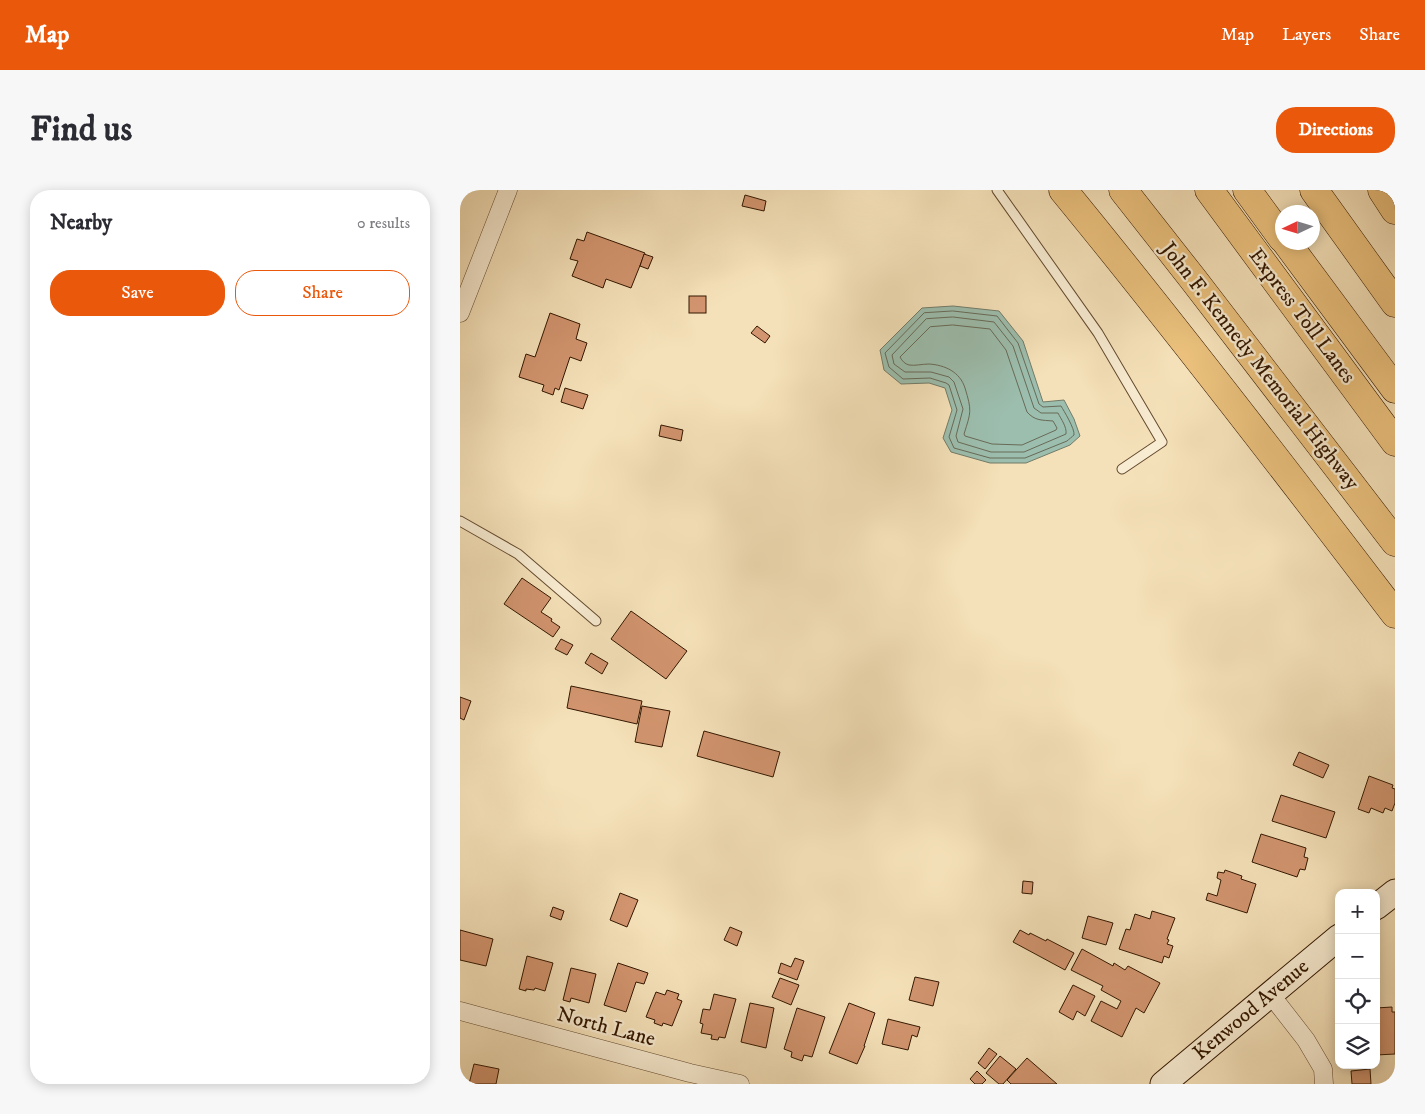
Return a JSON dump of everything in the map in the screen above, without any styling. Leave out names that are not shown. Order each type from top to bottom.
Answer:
[{"type":"highway","points":[[1063,190],[1259,436],[1395,614]]},
{"type":"highway","name":"John F. Kennedy Memorial Highway","points":[[1123,190],[1395,542]]},
{"type":"highway","name":"Express Toll Lanes","points":[[1209,190],[1395,442]]},
{"type":"highway","name":"Express Toll Lanes","points":[[1247,190],[1275,228]]},
{"type":"highway","points":[[1314,190],[1395,303]]},
{"type":"highway","points":[[1382,190],[1395,210]]},
{"type":"highway","name":"Express Toll Lanes","points":[[1292,250],[1395,389]]},
{"type":"main road","points":[[1380,904],[1395,892]]},
{"type":"main road","name":"Kenwood Avenue","points":[[1163,1084],[1335,940]]},
{"type":"street","points":[[460,313],[508,190]]},
{"type":"street","points":[[1271,994],[1306,1040],[1322,1069],[1324,1084]]},
{"type":"street","name":"North Lane","points":[[460,1011],[690,1073],[740,1084]]},
{"type":"lane","points":[[997,190],[1098,333],[1162,442],[1122,469]]},
{"type":"lane","points":[[460,521],[518,554],[596,621]]},
{"type":"water","points":[[953,306],[999,311],[1023,341],[1043,402],[1064,400],[1080,436],[1070,445],[1026,463],[990,463],[951,452],[943,438],[952,410],[945,388],[929,383],[901,384],[884,370],[880,350],[922,308]]},
{"type":"building","points":[[745,195],[766,201],[764,211],[742,206]]},
{"type":"building","points":[[587,232],[645,253],[631,288],[606,279],[603,288],[572,276],[578,261],[570,259],[577,239],[584,241]]},
{"type":"building","points":[[644,254],[653,257],[648,269],[640,266]]},
{"type":"building","points":[[689,296],[706,296],[706,313],[689,313]]},
{"type":"building","points":[[550,313],[580,324],[576,339],[587,343],[581,361],[570,357],[559,390],[555,388],[553,395],[542,391],[544,385],[519,377],[526,354],[535,357]]},
{"type":"building","points":[[757,326],[770,336],[765,343],[751,333]]},
{"type":"building","points":[[565,388],[588,395],[583,409],[561,402]]},
{"type":"building","points":[[661,425],[683,430],[681,441],[659,436]]},
{"type":"building","points":[[522,578],[551,598],[541,612],[560,627],[553,637],[504,604]]},
{"type":"building","points":[[631,611],[687,651],[666,679],[611,639]]},
{"type":"building","points":[[561,639],[573,645],[567,655],[555,649]]},
{"type":"building","points":[[591,653],[608,663],[602,674],[585,663]]},
{"type":"building","points":[[571,686],[642,701],[637,724],[567,708]]},
{"type":"building","points":[[460,697],[471,701],[464,720],[460,718]]},
{"type":"building","points":[[642,706],[670,711],[662,747],[635,742]]},
{"type":"building","points":[[704,731],[780,752],[773,777],[697,756]]},
{"type":"building","points":[[1299,752],[1329,765],[1323,778],[1293,765]]},
{"type":"building","points":[[1369,776],[1393,785],[1392,788],[1395,789],[1395,803],[1392,811],[1385,808],[1383,813],[1371,808],[1369,813],[1358,809]]},
{"type":"building","points":[[1281,795],[1335,812],[1326,838],[1272,821]]},
{"type":"building","points":[[1261,834],[1306,848],[1304,857],[1308,858],[1305,870],[1300,869],[1297,877],[1252,862]]},
{"type":"building","points":[[1225,870],[1242,876],[1241,879],[1256,884],[1247,913],[1206,900],[1208,893],[1217,896],[1221,880],[1217,878],[1218,872],[1224,873]]},
{"type":"building","points":[[1023,881],[1033,882],[1032,894],[1022,893]]},
{"type":"building","points":[[620,893],[638,900],[627,927],[610,920]]},
{"type":"building","points":[[553,907],[564,911],[561,920],[550,916]]},
{"type":"building","points":[[1152,911],[1175,918],[1167,939],[1169,940],[1167,944],[1173,946],[1169,958],[1164,956],[1162,963],[1119,949],[1126,929],[1130,930],[1135,914],[1150,919]]},
{"type":"building","points":[[1088,916],[1113,923],[1106,945],[1082,938]]},
{"type":"building","points":[[730,927],[742,932],[737,946],[724,940]]},
{"type":"building","points":[[460,930],[493,939],[486,966],[460,960]]},
{"type":"building","points":[[1020,930],[1046,941],[1047,939],[1074,953],[1065,970],[1013,942]]},
{"type":"building","points":[[1082,949],[1113,966],[1114,963],[1125,970],[1128,966],[1160,983],[1144,1013],[1136,1008],[1122,1037],[1091,1021],[1101,1001],[1117,1009],[1121,1001],[1101,990],[1103,986],[1071,970]]},
{"type":"building","points":[[527,956],[553,963],[545,991],[535,988],[534,990],[526,989],[526,991],[519,989]]},
{"type":"building","points":[[795,958],[804,961],[797,980],[778,973],[781,963],[791,967]]},
{"type":"building","points":[[618,963],[648,973],[644,984],[636,982],[626,1012],[604,1005]]},
{"type":"building","points":[[571,968],[596,974],[589,1003],[571,998],[570,1002],[563,1000]]},
{"type":"building","points":[[915,977],[939,982],[933,1006],[909,1000]]},
{"type":"building","points":[[780,978],[799,985],[791,1005],[772,997]]},
{"type":"building","points":[[1073,985],[1095,996],[1085,1016],[1077,1011],[1073,1020],[1059,1012]]},
{"type":"building","points":[[667,990],[679,994],[677,999],[682,1001],[672,1026],[663,1023],[662,1026],[654,1023],[655,1020],[646,1017],[656,992],[665,995]]},
{"type":"building","points":[[714,994],[736,999],[725,1038],[719,1037],[718,1040],[711,1039],[712,1035],[701,1033],[703,1024],[700,1023],[703,1009],[710,1010]]},
{"type":"building","points":[[750,1003],[774,1008],[766,1048],[741,1042]]},
{"type":"building","points":[[849,1003],[875,1013],[865,1046],[857,1064],[829,1053]]},
{"type":"building","points":[[1392,1007],[1392,1012],[1395,1012],[1395,1054],[1380,1055],[1380,1008]]},
{"type":"building","points":[[797,1008],[825,1017],[812,1057],[804,1055],[802,1061],[791,1057],[792,1052],[784,1049]]},
{"type":"building","points":[[888,1019],[920,1027],[917,1037],[912,1035],[908,1050],[882,1044]]},
{"type":"building","points":[[989,1048],[997,1054],[985,1069],[978,1063]]},
{"type":"building","points":[[1000,1056],[1016,1069],[1003,1084],[999,1084],[986,1073]]},
{"type":"building","points":[[1027,1058],[1057,1084],[1011,1084],[1007,1080]]},
{"type":"building","points":[[474,1064],[499,1069],[496,1084],[469,1084]]},
{"type":"building","points":[[1370,1069],[1371,1084],[1352,1084],[1351,1071]]},
{"type":"building","points":[[977,1071],[986,1080],[982,1084],[975,1084],[970,1079]]}]
